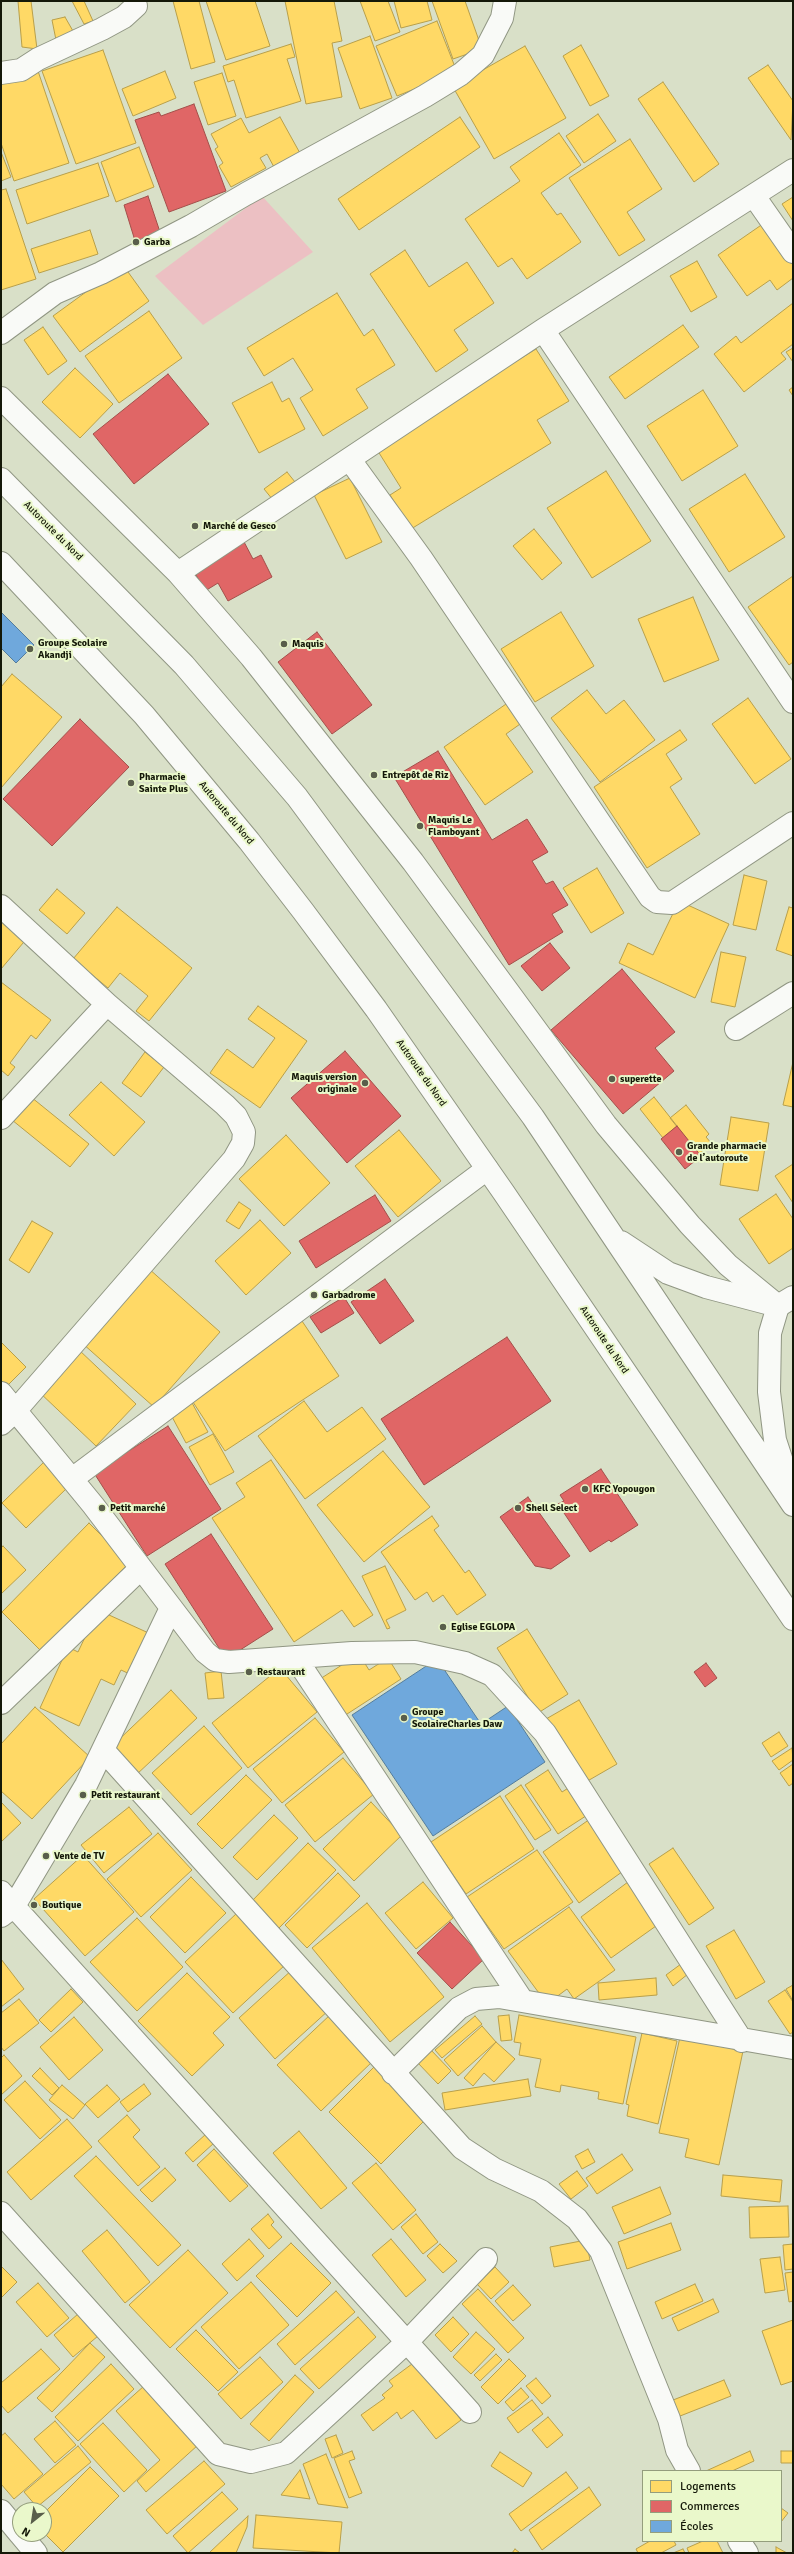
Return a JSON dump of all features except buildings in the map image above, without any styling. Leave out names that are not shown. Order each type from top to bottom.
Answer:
[{"type":"main road","points":[[1,333],[55,293],[101,272],[191,226],[246,194],[425,96],[461,74],[483,55],[502,18],[505,1]]},
{"type":"main road","points":[[1,73],[21,70],[38,59],[102,29],[124,16],[136,6]]},
{"type":"main road","points":[[178,574],[543,330],[793,170]]},
{"type":"main road","points":[[754,196],[793,252]]},
{"type":"main road","points":[[543,330],[793,702]]},
{"type":"main road","points":[[1,398],[178,574],[251,657],[337,764],[466,932],[606,1125],[680,1214],[728,1265],[785,1301]]},
{"type":"main road","points":[[350,460],[421,558],[650,897],[657,902],[672,902],[793,823]]},
{"type":"main road","name":"Autoroute du Nord","points":[[1,478],[184,665],[297,797],[534,1117],[793,1505]]},
{"type":"main road","name":"Autoroute du Nord","points":[[1,563],[144,715],[250,841],[376,1009],[488,1169],[793,1619]]},
{"type":"main road","points":[[1,906],[107,1004],[236,1116],[244,1132],[243,1143],[234,1159],[9,1417]]},
{"type":"main road","points":[[736,1029],[793,993]]},
{"type":"main road","points":[[1,1118],[107,1004]]},
{"type":"main road","points":[[72,1479],[488,1169]]},
{"type":"main road","points":[[612,1236],[668,1273],[706,1287],[785,1301]]},
{"type":"main road","points":[[785,1301],[770,1333],[769,1392],[775,1440],[793,1496]]},
{"type":"main road","points":[[1,1393],[9,1417],[72,1479],[209,1657],[215,1660],[229,1662],[295,1657],[415,1652],[465,1663],[492,1675],[513,1695],[545,1733],[742,2041]]},
{"type":"main road","points":[[1,1703],[140,1569]]},
{"type":"main road","points":[[171,1608],[104,1751],[5,1905],[470,2412]]},
{"type":"main road","points":[[295,1657],[522,2000]]},
{"type":"main road","points":[[104,1751],[462,2148],[494,2169],[541,2191],[577,2219],[601,2252],[668,2418],[678,2450],[688,2470]]},
{"type":"main road","points":[[393,2073],[459,2008],[476,1999],[499,1997],[742,2041],[793,2048]]},
{"type":"main road","points":[[2,2218],[218,2454],[252,2462],[286,2453],[407,2342],[486,2259]]},
{"type":"main road","points":[[1,2511],[12,2524]]},
{"type":"main road","points":[[27,2542],[36,2553]]},
{"type":"main road","points":[[740,2542],[747,2553]]},
{"type":"shaded area","points":[[262,196],[313,252],[203,325],[155,276]]},
{"type":"place","name":"Garba","points":[[136,242]]},
{"type":"place","name":"Marché de Gesco","points":[[195,526]]},
{"type":"place","name":"Maquis","points":[[284,644]]},
{"type":"place","name":"Groupe Scolaire Akandji","points":[[30,649]]},
{"type":"place","name":"Entrepôt de Riz","points":[[374,775]]},
{"type":"place","name":"Pharmacie Sainte Plus","points":[[131,783]]},
{"type":"place","name":"Maquis Le Flamboyant","points":[[420,826]]},
{"type":"place","name":"superette","points":[[612,1079]]},
{"type":"place","name":"Maquis version originale","points":[[365,1083]]},
{"type":"place","name":"Grande pharmacie de l’autoroute","points":[[679,1152]]},
{"type":"place","name":"Garbadrome","points":[[314,1295]]},
{"type":"place","name":"KFC Yopougon","points":[[585,1489]]},
{"type":"place","name":"Petit marché","points":[[102,1508]]},
{"type":"place","name":"Shell Select","points":[[518,1508]]},
{"type":"place","name":"Eglise EGLOPA","points":[[443,1627]]},
{"type":"place","name":"Restaurant","points":[[249,1672]]},
{"type":"place","name":"Groupe ScolaireCharles Daw","points":[[404,1718]]},
{"type":"place","name":"Petit restaurant","points":[[83,1795]]},
{"type":"place","name":"Vente de TV","points":[[46,1856]]},
{"type":"place","name":"Boutique","points":[[34,1905]]}]
